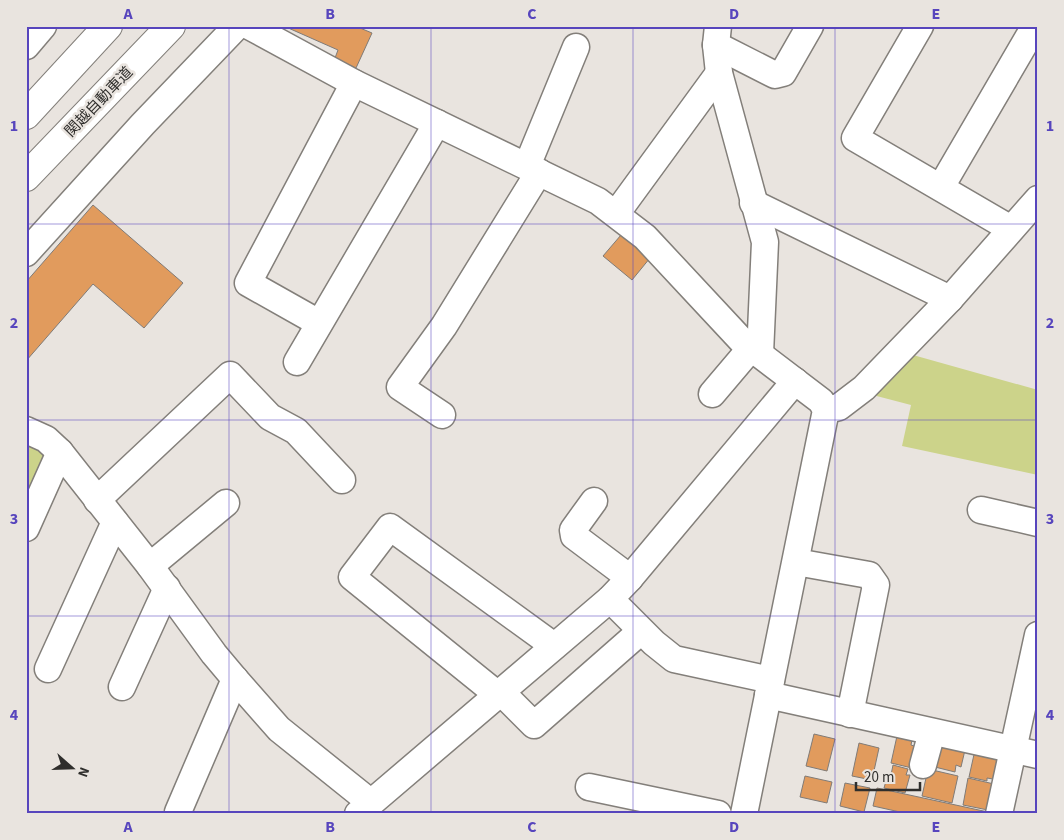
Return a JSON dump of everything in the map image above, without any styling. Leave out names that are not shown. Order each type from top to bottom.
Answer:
[{"type":"highway","points":[[26,115],[108,26]]},
{"type":"highway","name":"関越自動車道","points":[[26,177],[171,26]]},
{"type":"street","points":[[26,46],[43,26]]},
{"type":"street","points":[[26,253],[143,124],[236,26]]},
{"type":"street","points":[[249,26],[354,82],[598,201],[645,237],[742,341],[821,401],[826,410],[744,814]]},
{"type":"street","points":[[717,36],[775,75],[783,73],[810,26]]},
{"type":"street","points":[[920,26],[855,138],[941,186],[1011,229]]},
{"type":"street","points":[[941,186],[1031,31]]},
{"type":"street","points":[[712,394],[756,351],[765,242],[719,73],[717,36]]},
{"type":"street","points":[[442,415],[400,386],[444,326],[533,169],[576,47]]},
{"type":"street","points":[[616,214],[719,73]]},
{"type":"street","points":[[319,323],[248,283],[354,82]]},
{"type":"street","points":[[297,362],[437,123]]},
{"type":"street","points":[[826,410],[839,407],[864,388],[950,299],[1038,199]]},
{"type":"street","points":[[754,203],[950,299]]},
{"type":"street","points":[[97,500],[223,367],[270,417],[296,431],[327,475]]},
{"type":"street","points":[[26,430],[46,438],[60,452],[167,588],[214,654],[279,729],[364,808],[610,599],[630,578],[795,381]]},
{"type":"street","points":[[26,528],[60,452]]},
{"type":"street","points":[[594,501],[573,530],[574,536],[630,578]]},
{"type":"street","points":[[150,566],[226,504]]},
{"type":"street","points":[[981,510],[1038,523]]},
{"type":"street","points":[[48,669],[115,522]]},
{"type":"street","points":[[554,646],[390,527],[352,577],[500,694],[534,725],[641,631]]},
{"type":"street","points":[[796,562],[869,575],[876,585],[850,714]]},
{"type":"street","points":[[122,687],[167,588]]},
{"type":"street","points":[[610,599],[641,631],[674,659],[769,687],[850,714],[1025,752]]},
{"type":"street","points":[[1000,814],[1025,752],[1038,635]]},
{"type":"street","points":[[178,812],[235,679]]},
{"type":"street","points":[[923,765],[932,732]]},
{"type":"street","points":[[589,787],[718,814]]},
{"type":"green space","points":[[913,355],[1038,390],[1038,475],[902,446],[911,405],[869,394]]},
{"type":"green space","points":[[26,444],[47,457],[26,504]]},
{"type":"building","points":[[361,26],[360,28],[372,33],[356,68],[335,58],[338,50],[286,27]]},
{"type":"building","points":[[93,205],[183,283],[144,328],[93,284],[26,361],[26,282]]},
{"type":"building","points":[[621,235],[650,258],[632,280],[603,256]]},
{"type":"building","points":[[814,734],[835,739],[827,771],[806,766]]},
{"type":"building","points":[[897,736],[912,740],[911,745],[917,747],[912,768],[891,763]]},
{"type":"building","points":[[859,743],[879,748],[872,780],[852,776]]},
{"type":"building","points":[[941,745],[965,750],[961,767],[956,765],[955,772],[935,767]]},
{"type":"building","points":[[975,750],[998,757],[993,779],[987,778],[987,781],[969,777]]},
{"type":"building","points":[[893,765],[908,769],[906,775],[910,775],[905,793],[884,788],[888,774],[891,775]]},
{"type":"building","points":[[928,769],[958,776],[952,803],[922,796]]},
{"type":"building","points":[[805,776],[832,782],[827,803],[800,797]]},
{"type":"building","points":[[968,778],[994,784],[988,810],[963,805]]},
{"type":"building","points":[[845,783],[870,788],[864,812],[840,806]]},
{"type":"building","points":[[877,788],[988,812],[987,814],[909,814],[873,806]]}]
